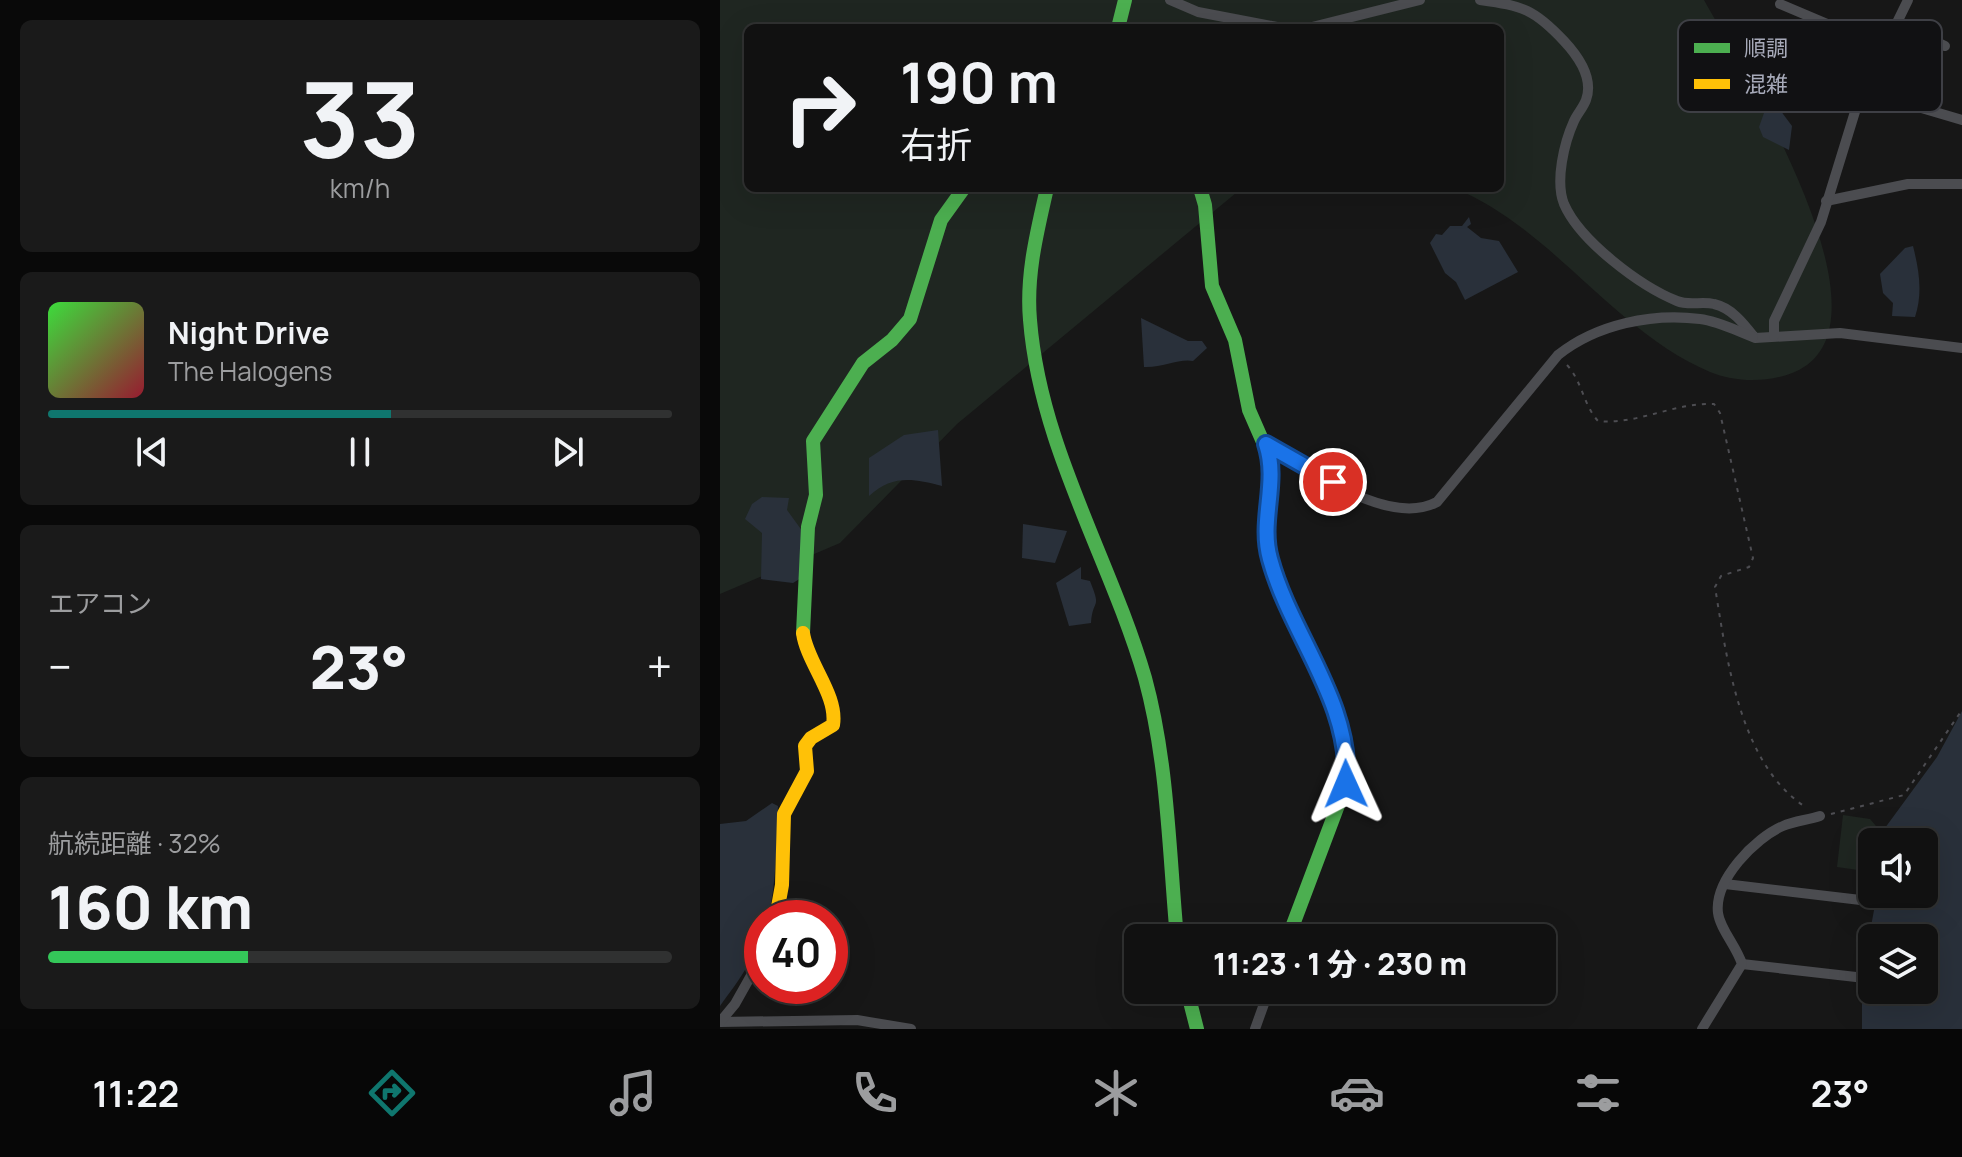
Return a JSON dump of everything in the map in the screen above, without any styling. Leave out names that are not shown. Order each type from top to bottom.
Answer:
[{"type":"street","points":[[1120,24],[1125,0]]},
{"type":"street","points":[[1170,0],[1198,12],[1261,24]]},
{"type":"street","points":[[1324,24],[1420,0]]},
{"type":"street","points":[[1480,0],[1524,7],[1540,15],[1582,64],[1588,79],[1587,99],[1573,122],[1560,173],[1563,201],[1576,228],[1649,286],[1680,303],[1715,304],[1740,319],[1755,338]]},
{"type":"street","points":[[1898,20],[1908,0]]},
{"type":"street","points":[[1780,4],[1818,20]]},
{"type":"street","points":[[1774,336],[1774,321],[1812,243],[1855,112]]},
{"type":"street","points":[[1935,112],[1962,120]]},
{"type":"street","points":[[1826,201],[1908,184],[1962,184]]},
{"type":"street","points":[[779,900],[784,814],[807,771],[802,750],[806,740],[833,725],[835,713],[805,651],[802,628],[808,527],[816,495],[813,441],[863,363],[873,352],[892,340],[910,319],[941,220],[961,192]]},
{"type":"street","points":[[1046,192],[1029,274],[1029,329],[1034,368],[1050,431],[1145,681],[1156,745],[1175,924]]},
{"type":"street","points":[[1201,192],[1212,286],[1235,340],[1249,410],[1273,465],[1266,523],[1270,561],[1337,717],[1347,761],[1346,784],[1293,924]]},
{"type":"street","points":[[1266,444],[1356,495],[1400,510],[1422,510],[1437,502],[1558,355],[1598,332],[1633,321],[1703,319],[1755,338],[1840,333],[1962,348]]},
{"type":"street","points":[[1742,964],[1718,917],[1717,901],[1725,884],[1748,851],[1781,826],[1820,816]]},
{"type":"street","points":[[1725,884],[1858,900]]},
{"type":"street","points":[[1742,964],[1856,977]]},
{"type":"street","points":[[1702,1029],[1742,964]]},
{"type":"street","points":[[744,988],[720,1022],[857,1020],[911,1029]]},
{"type":"street","points":[[1191,1004],[1197,1029]]},
{"type":"street","points":[[1255,1029],[1264,1004]]},
{"type":"path","points":[[1558,355],[1575,373],[1587,408],[1598,421],[1614,423],[1699,403],[1714,404],[1720,413],[1753,558],[1749,567],[1721,576],[1715,587],[1740,713],[1774,778],[1796,801],[1820,816],[1904,795],[1962,710]]},
{"type":"shaded area","points":[[720,0],[1704,0],[1715,20],[1678,20],[1678,112],[1766,112],[1803,191],[1823,248],[1832,300],[1825,342],[1799,370],[1766,379],[1743,380],[1720,376],[1675,354],[1642,331],[1522,228],[1462,192],[1504,192],[1504,24],[744,24],[744,192],[1237,192],[957,424],[840,543],[720,594]]},
{"type":"shaded area","points":[[1782,112],[1792,126],[1789,150],[1763,137],[1759,127],[1764,113]]},
{"type":"shaded area","points":[[1469,217],[1471,224],[1467,227],[1481,238],[1499,241],[1518,272],[1465,300],[1456,282],[1445,273],[1430,243],[1436,234],[1442,235],[1450,226],[1462,226]]},
{"type":"shaded area","points":[[1913,246],[1919,282],[1915,317],[1892,316],[1893,303],[1883,293],[1880,274],[1905,248]]},
{"type":"shaded area","points":[[1141,318],[1188,341],[1202,341],[1207,348],[1193,361],[1144,367]]},
{"type":"shaded area","points":[[938,430],[942,486],[921,481],[894,481],[869,496],[869,458],[904,435]]},
{"type":"shaded area","points":[[762,497],[789,498],[787,510],[803,532],[801,578],[793,583],[761,579],[762,533],[745,519],[752,504]]},
{"type":"shaded area","points":[[1023,524],[1067,531],[1055,563],[1022,558]]},
{"type":"shaded area","points":[[1081,567],[1081,579],[1090,581],[1096,604],[1091,623],[1069,626],[1056,583]]},
{"type":"shaded area","points":[[1962,711],[1962,1029],[1862,1029],[1862,1004],[1938,1004],[1938,924],[1871,924],[1874,908],[1938,908],[1938,828],[1885,828],[1937,757]]},
{"type":"shaded area","points":[[772,803],[778,806],[775,876],[772,900],[744,900],[744,971],[720,1006],[720,824],[746,821]]},
{"type":"shaded area","points":[[1843,815],[1870,819],[1878,828],[1858,828],[1858,870],[1837,867]]},
{"type":"traffic: fast","points":[[1119,24],[1125,0]]},
{"type":"traffic: fast","points":[[803,633],[808,527],[816,495],[813,441],[863,363],[892,340],[910,319],[941,220],[961,192]]},
{"type":"traffic: fast","points":[[1046,192],[1033,254],[1029,303],[1036,367],[1062,457],[1145,678],[1159,742],[1176,924]]},
{"type":"traffic: fast","points":[[1201,192],[1212,286],[1235,340],[1249,410],[1273,465],[1266,523],[1270,561],[1337,717],[1347,761],[1346,784],[1293,924]]},
{"type":"traffic: fast","points":[[1191,1004],[1197,1029]]},
{"type":"traffic: slow","points":[[779,900],[784,814],[807,771],[805,746],[811,738],[833,725],[831,702],[803,633]]},
{"type":"route","points":[[1333,482],[1266,444],[1273,465],[1266,523],[1270,561],[1337,717],[1347,761],[1346,784]]}]
